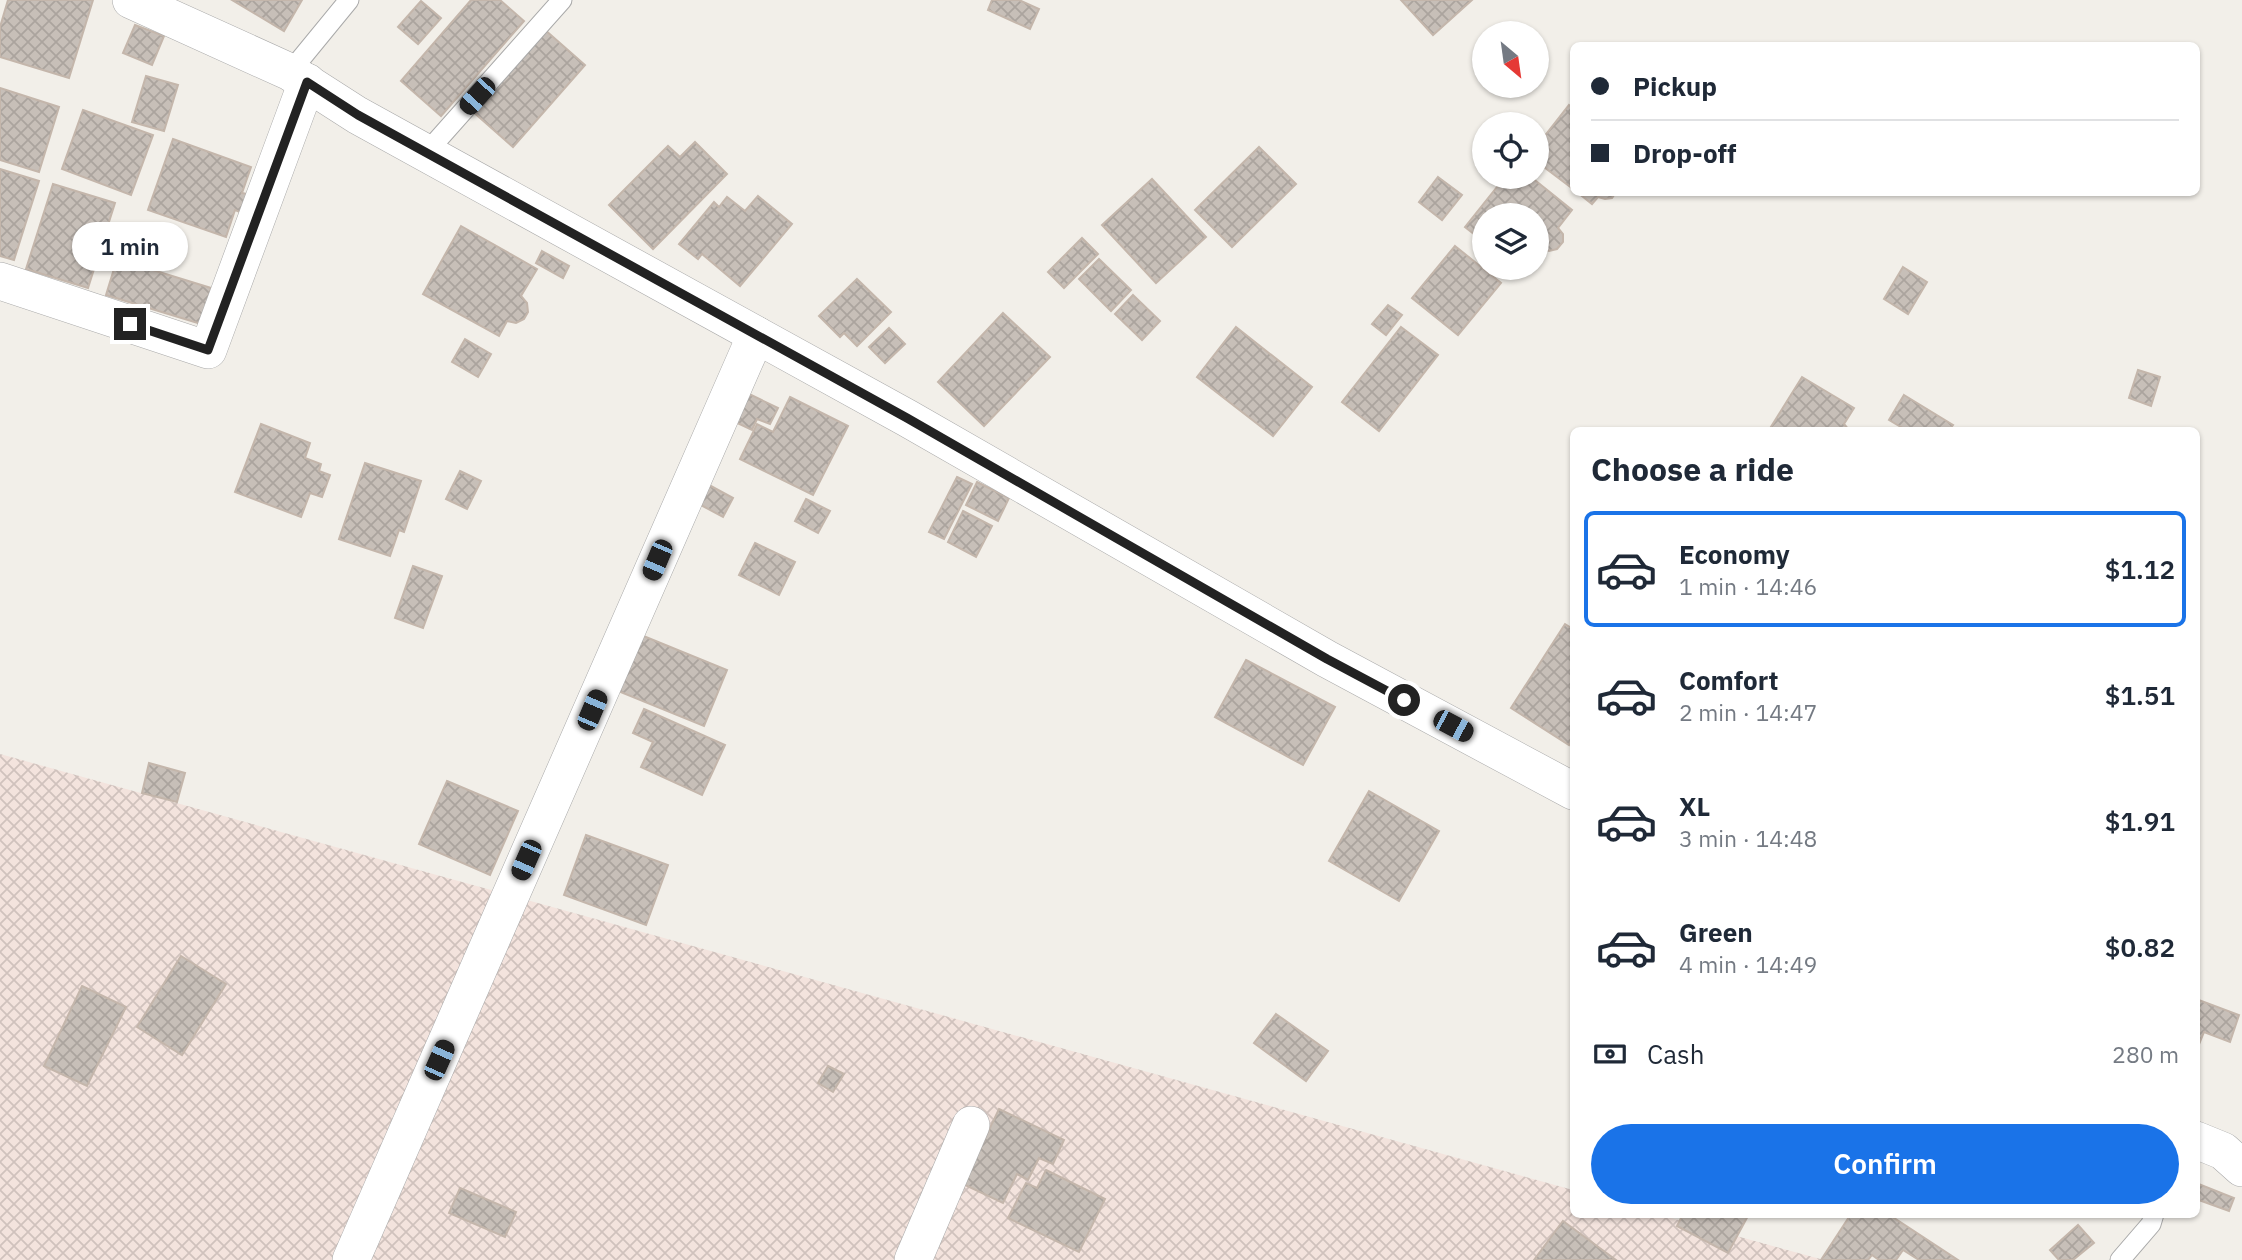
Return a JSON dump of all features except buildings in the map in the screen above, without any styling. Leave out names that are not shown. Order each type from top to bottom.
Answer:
[{"type":"street","points":[[131,0],[298,77],[358,115],[907,418],[1327,659],[1570,789]]},
{"type":"street","points":[[0,281],[208,350],[298,77]]},
{"type":"street","points":[[351,1260],[756,335]]},
{"type":"street","points":[[913,1260],[971,1125]]},
{"type":"street","points":[[2200,1141],[2223,1151],[2242,1168]]},
{"type":"lane","points":[[298,77],[349,0]]},
{"type":"lane","points":[[426,153],[562,0]]},
{"type":"lane","points":[[2120,1260],[2151,1224],[2153,1218]]},
{"type":"shaded area","points":[[0,754],[1570,1189],[1570,1218],[1671,1218],[1824,1260],[0,1260]]},
{"type":"route","points":[[130,324],[208,350],[307,82],[358,115],[907,418],[1327,659],[1404,700]]}]
